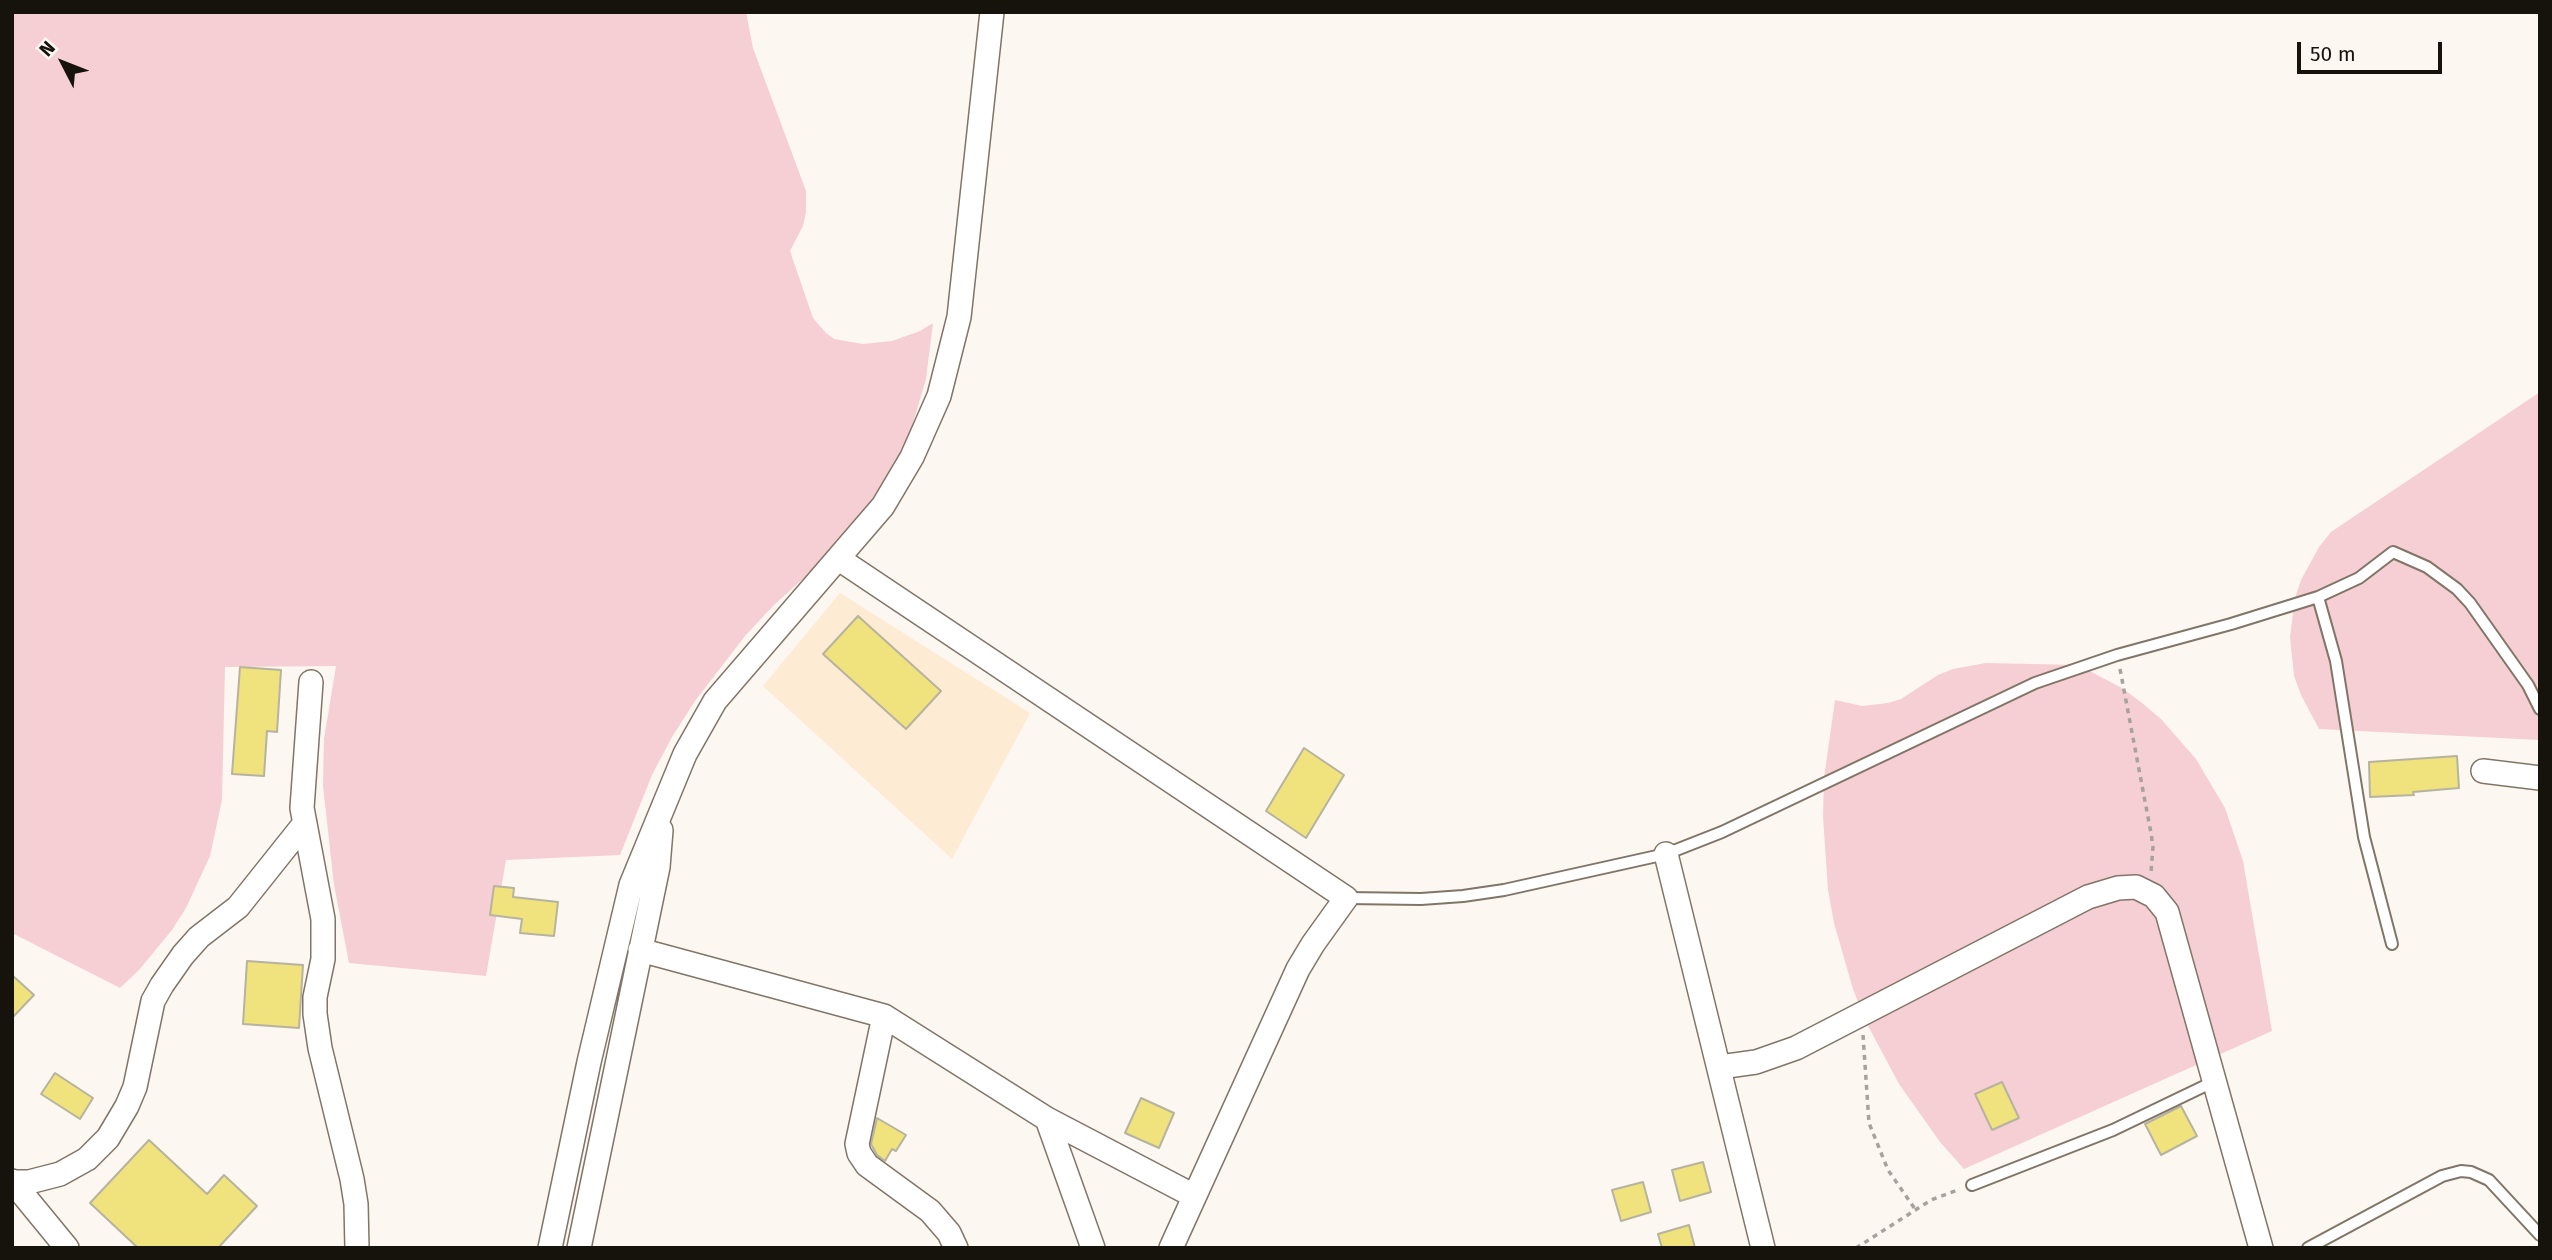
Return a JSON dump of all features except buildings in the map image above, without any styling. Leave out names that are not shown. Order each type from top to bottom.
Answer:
[{"type":"street","points":[[550,1248],[589,1062],[631,885],[685,754],[715,701],[883,506],[926,427],[947,370],[959,317],[992,12]]},
{"type":"street","points":[[839,559],[1346,898],[1298,969],[1171,1248]]},
{"type":"street","points":[[311,681],[302,808],[323,919],[323,959],[315,997],[317,1032],[352,1179],[356,1204],[357,1248]]},
{"type":"street","points":[[2483,771],[2540,778]]},
{"type":"street","points":[[579,1248],[657,867],[663,810]]},
{"type":"street","points":[[13,1182],[29,1182],[60,1174],[87,1159],[108,1138],[127,1107],[135,1087],[153,1001],[162,985],[199,937],[238,907],[305,823]]},
{"type":"street","points":[[1666,854],[1763,1248]]},
{"type":"street","points":[[1720,1067],[1777,1056],[2088,897],[2118,888],[2136,887],[2146,890],[2167,912],[2261,1248]]},
{"type":"street","points":[[640,950],[884,1017],[1047,1119],[1194,1196]]},
{"type":"street","points":[[884,1017],[857,1144],[859,1153],[867,1165],[930,1211],[944,1227],[956,1248]]},
{"type":"street","points":[[1047,1119],[1093,1248]]},
{"type":"street","points":[[13,1182],[67,1248]]},
{"type":"lane","points":[[1346,898],[1422,899],[1477,894],[1666,854],[1722,832],[2035,683],[2072,668],[2318,597],[2359,578],[2393,552],[2427,567],[2457,589],[2470,603],[2528,685],[2540,709]]},
{"type":"lane","points":[[2318,597],[2338,673],[2364,837],[2392,944]]},
{"type":"lane","points":[[1972,1185],[2113,1130],[2215,1081]]},
{"type":"lane","points":[[2308,1248],[2442,1176],[2461,1171],[2489,1180],[2540,1235]]},
{"type":"path","points":[[2117,655],[2153,847],[2146,890]]},
{"type":"path","points":[[1861,1015],[1869,1123],[1888,1170],[1915,1209]]},
{"type":"path","points":[[1856,1248],[1915,1209],[1951,1191],[1972,1185]]},
{"type":"shaded area","points":[[12,12],[746,12],[753,48],[806,191],[803,226],[790,251],[813,318],[834,339],[863,344],[892,341],[933,323],[926,379],[910,433],[868,510],[827,557],[773,606],[745,636],[695,701],[652,775],[620,855],[506,860],[486,976],[349,963],[334,885],[323,786],[324,739],[336,666],[225,667],[222,800],[210,856],[186,908],[172,930],[139,970],[120,988],[12,933]]},
{"type":"shaded area","points":[[2540,392],[2540,740],[2319,729],[2294,676],[2290,637],[2295,598],[2301,580],[2319,547],[2331,532]]},
{"type":"shaded area","points":[[840,593],[1030,713],[952,859],[763,686]]},
{"type":"shaded area","points":[[1986,663],[2078,665],[2122,688],[2142,703],[2161,719],[2196,759],[2225,808],[2243,861],[2272,1031],[1964,1169],[1940,1142],[1899,1084],[1866,1022],[1853,989],[1834,923],[1828,890],[1823,817],[1824,778],[1835,700],[1862,706],[1888,703],[1901,699],[1938,675],[1953,669]]}]
